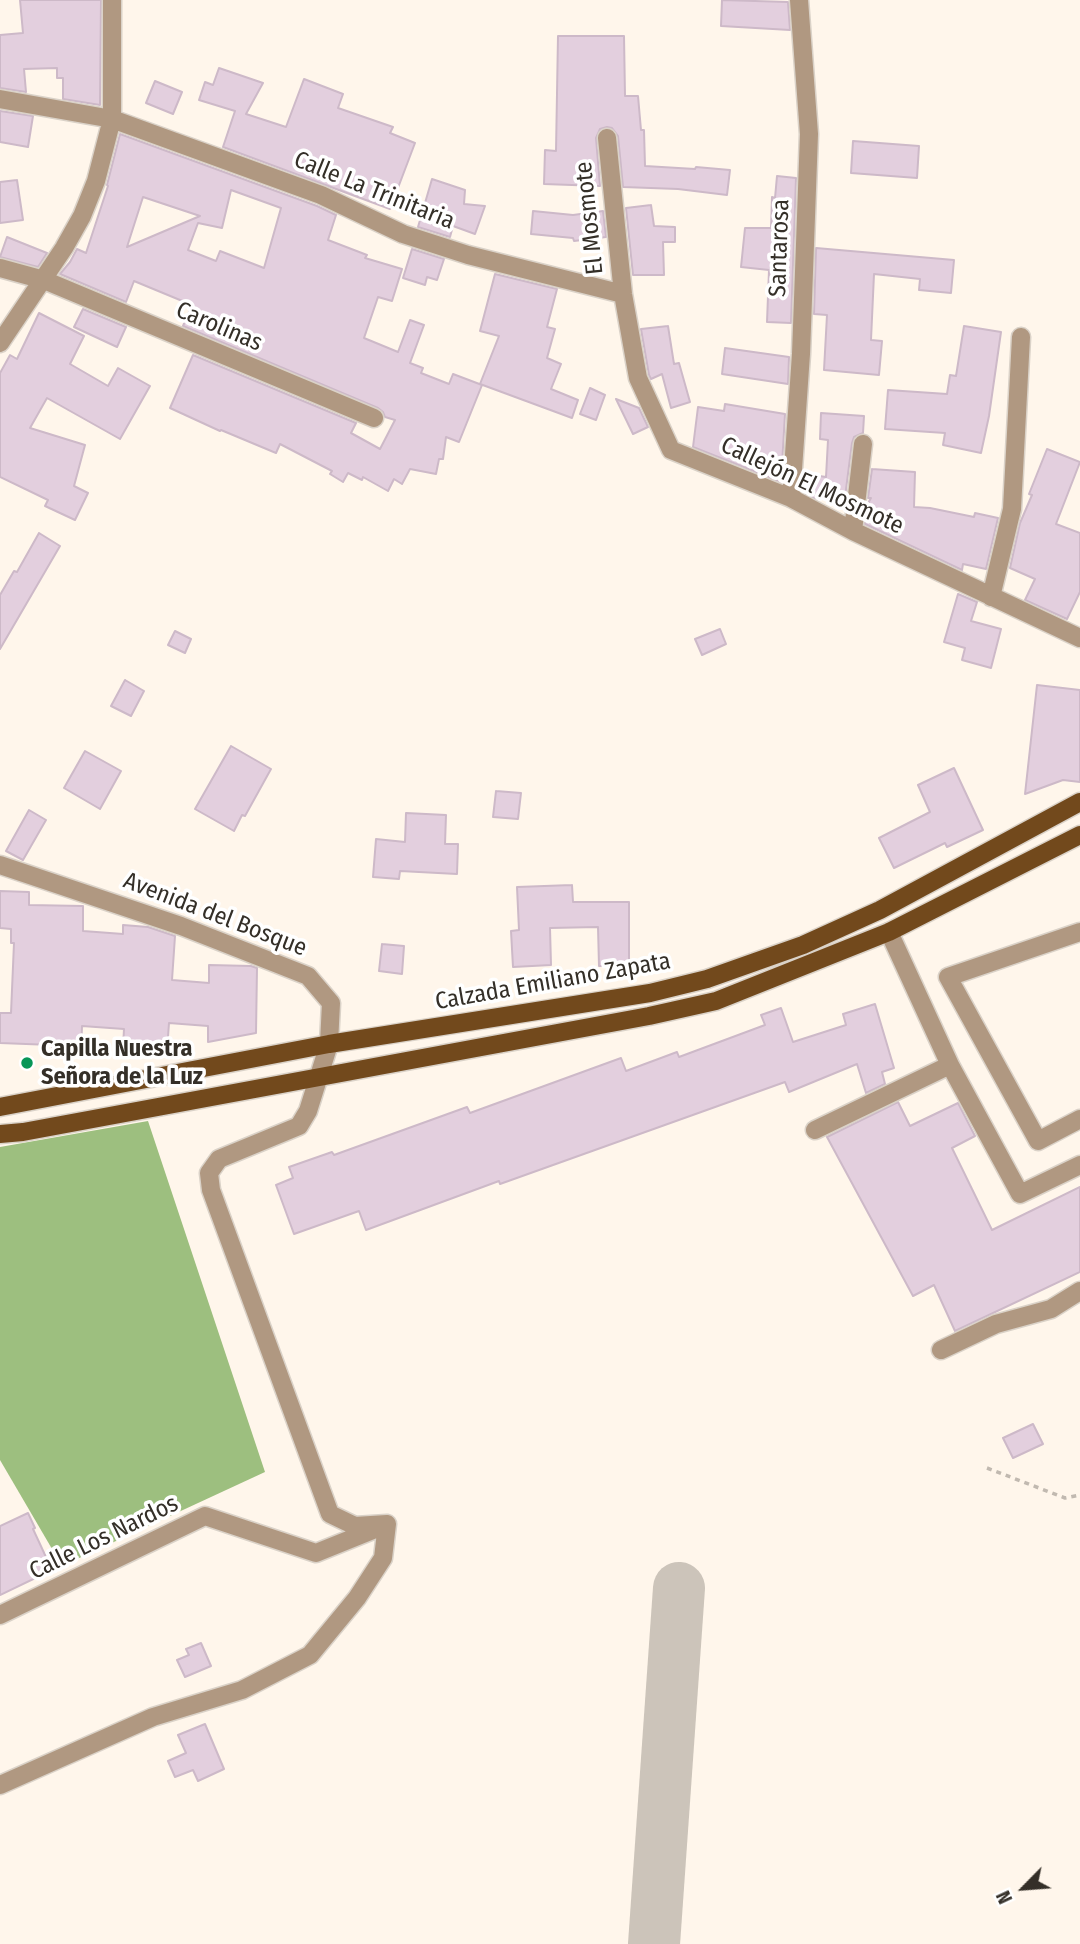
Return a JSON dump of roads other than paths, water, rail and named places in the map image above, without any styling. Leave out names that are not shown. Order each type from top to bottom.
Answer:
[{"type":"main road","name":"Calzada Emiliano Zapata","points":[[0,1107],[329,1044],[650,993],[707,979],[803,945],[880,910],[1080,802]]},
{"type":"main road","name":"Calzada Emiliano Zapata","points":[[0,1134],[23,1132],[636,1019],[716,1001],[889,932],[1080,835]]},
{"type":"street","points":[[0,343],[44,280],[82,216],[96,181],[112,119],[112,0]]},
{"type":"street","name":"Santarosa","points":[[791,498],[801,354],[809,134],[799,0]]},
{"type":"street","name":"Calle La Trinitaria","points":[[0,99],[112,119],[321,195],[403,234],[468,255],[623,294]]},
{"type":"street","name":"El Mosmote","points":[[607,138],[623,294]]},
{"type":"street","name":"Carolinas","points":[[0,268],[44,280],[374,418]]},
{"type":"street","name":"Callejón El Mosmote","points":[[623,294],[638,378],[671,450],[791,498],[853,531],[1080,638]]},
{"type":"street","points":[[991,597],[1012,509],[1021,337]]},
{"type":"street","points":[[853,531],[863,444]]},
{"type":"street","name":"Avenida del Bosque","points":[[0,865],[181,926],[308,976],[331,1003],[329,1044],[308,1111],[299,1126],[219,1159],[209,1173],[211,1190],[330,1514],[355,1526],[387,1524]]},
{"type":"street","points":[[889,932],[950,1065],[1020,1194],[1080,1165]]},
{"type":"street","points":[[1080,932],[948,976],[1038,1141],[1080,1119]]},
{"type":"street","points":[[815,1130],[950,1065]]},
{"type":"street","points":[[941,1350],[996,1324],[1051,1309],[1080,1291]]},
{"type":"street","name":"Calle Los Nardos","points":[[0,1615],[205,1516],[316,1553],[387,1524]]},
{"type":"street","points":[[0,1785],[153,1717],[242,1690],[310,1655],[357,1598],[383,1558],[387,1524]]},
{"type":"place","name":"Capilla Nuestra Señora de la Luz","points":[[27,1063]]}]
